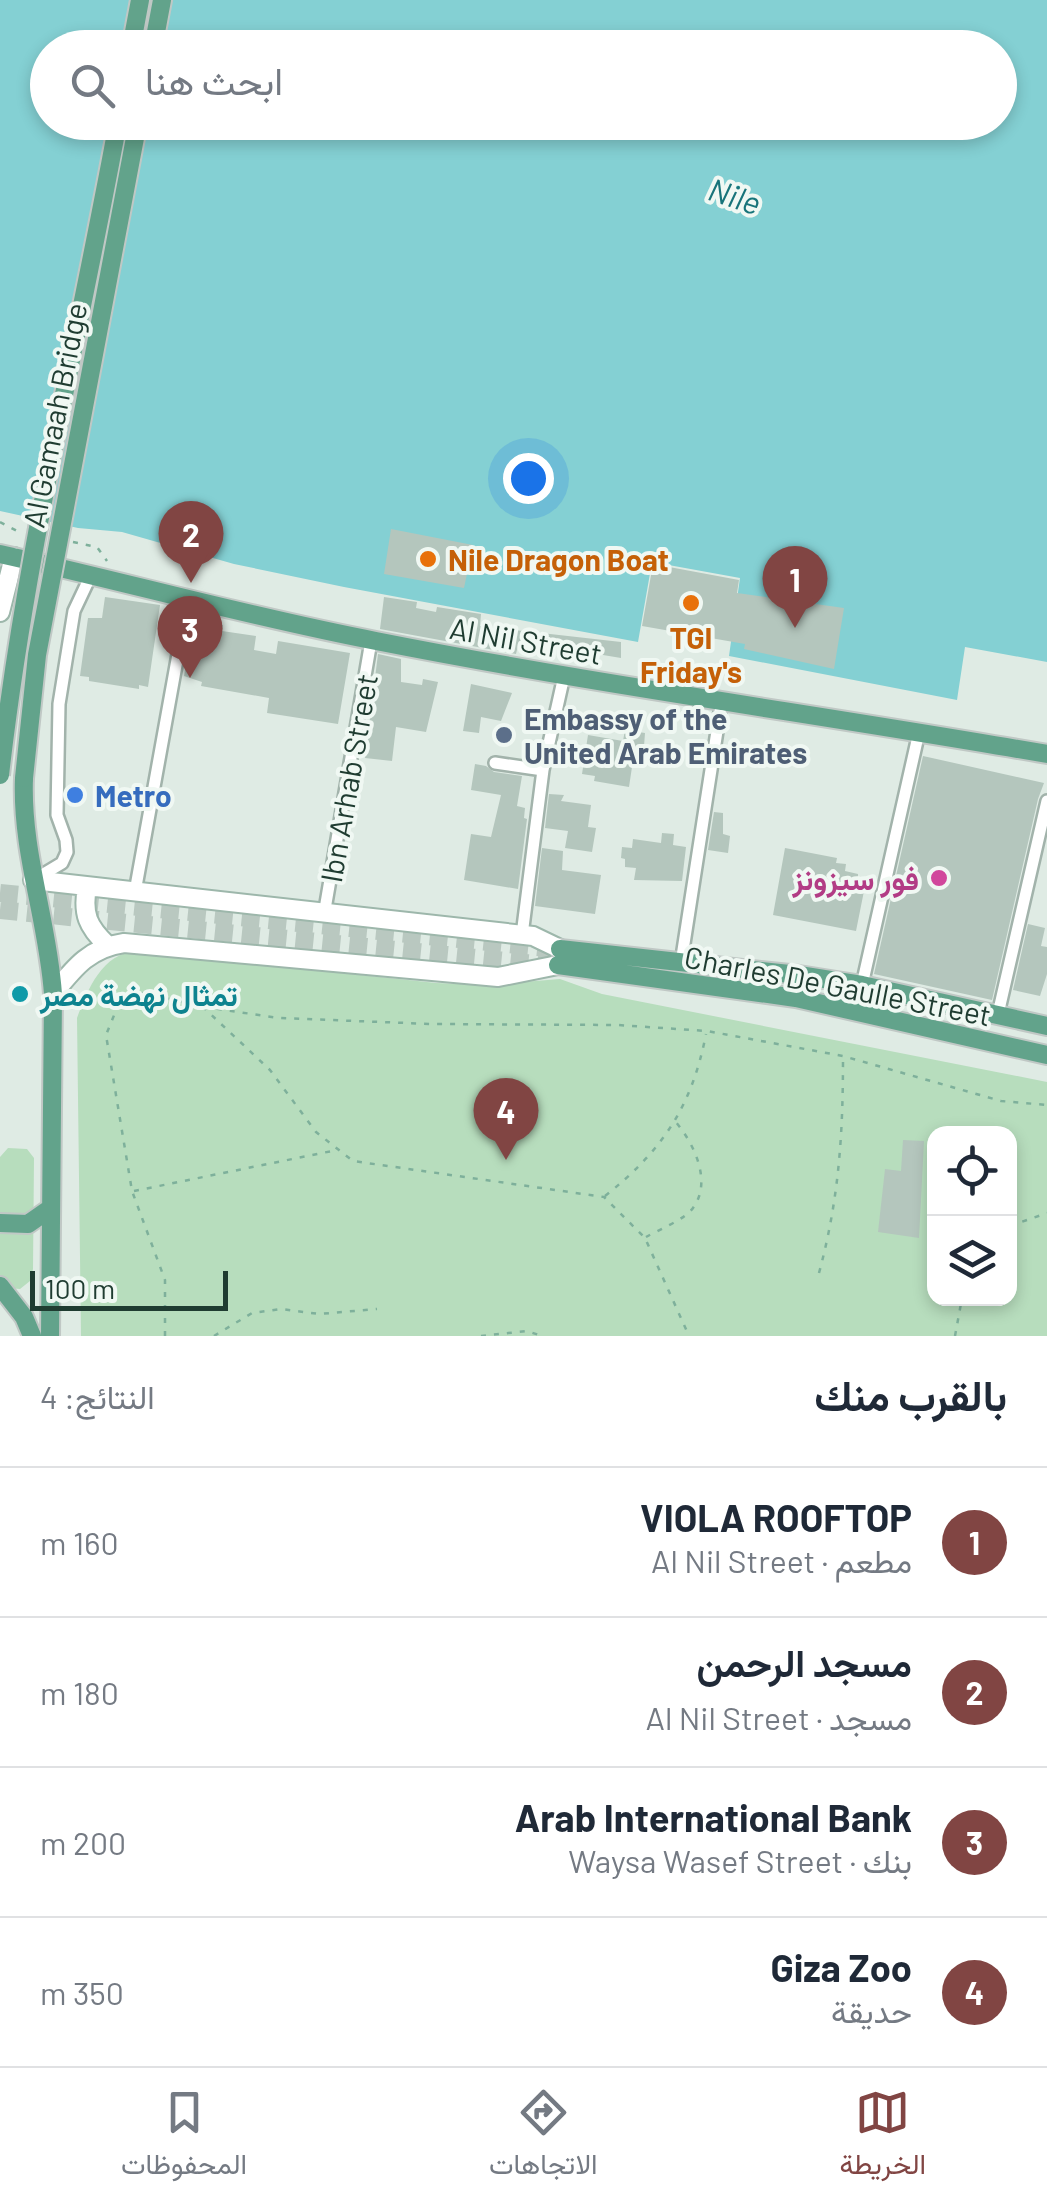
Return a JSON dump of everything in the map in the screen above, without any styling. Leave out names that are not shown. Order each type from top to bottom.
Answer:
[{"type":"main road","points":[[134,30],[140,0]]},
{"type":"main road","points":[[156,30],[162,0]]},
{"type":"main road","name":"Al Gamaah Bridge","points":[[0,776],[37,536],[114,140]]},
{"type":"main road","name":"Al Gamaah Bridge","points":[[50,1336],[53,994],[24,824],[24,778],[37,655],[135,140]]},
{"type":"main road","name":"Al Nil Street","points":[[7,556],[372,640],[564,676],[722,698],[1047,754]]},
{"type":"main road","name":"Charles De Gaulle Street","points":[[559,957],[799,974],[862,984],[1047,1026]]},
{"type":"main road","name":"Charles De Gaulle Street","points":[[559,957],[796,998],[1047,1055]]},
{"type":"main road","points":[[0,1222],[28,1224],[51,1208]]},
{"type":"main road","points":[[0,1286],[32,1336]]},
{"type":"street","points":[[0,612],[7,556]]},
{"type":"street","points":[[33,880],[53,870],[66,852],[65,834],[57,815],[59,704],[74,611],[91,575]]},
{"type":"street","points":[[134,892],[188,599]]},
{"type":"street","name":"Ibn Arhab Street","points":[[324,915],[372,640]]},
{"type":"street","points":[[522,935],[543,770],[564,676]]},
{"type":"street","points":[[682,963],[722,698]]},
{"type":"street","points":[[862,984],[919,732]]},
{"type":"street","points":[[496,763],[543,770]]},
{"type":"street","points":[[998,1014],[1047,801]]},
{"type":"street","points":[[33,880],[522,935],[542,939],[559,957],[498,977],[124,942],[108,945],[81,960],[53,994]]},
{"type":"street","points":[[87,887],[89,925],[108,945]]},
{"type":"path","points":[[0,522],[22,533]]},
{"type":"path","points":[[71,542],[97,547],[106,556]]},
{"type":"path","points":[[166,1336],[166,1280],[132,1191],[106,1035],[117,1008],[143,994],[279,1018],[618,1025],[707,1031],[843,1056],[1001,1101],[1047,1104]]},
{"type":"path","points":[[202,1007],[270,1070],[316,1132],[353,1161],[604,1197],[645,1238],[689,1336]]},
{"type":"path","points":[[604,1197],[639,1169],[668,1135],[698,1076],[707,1031]]},
{"type":"path","points":[[819,1273],[832,1223],[843,1140],[843,1056]]},
{"type":"path","points":[[645,1238],[692,1210],[700,1194],[700,1166],[688,1137],[675,1121]]},
{"type":"path","points":[[132,1191],[339,1150]]},
{"type":"path","points":[[1017,1224],[1047,1213]]},
{"type":"path","points":[[955,1336],[961,1306]]},
{"type":"path","points":[[214,1336],[252,1313],[282,1309],[320,1314],[377,1308]]},
{"type":"path","points":[[481,1336],[526,1331],[542,1336]]},
{"type":"green space","points":[[137,951],[436,983],[485,985],[560,979],[602,994],[1047,1082],[1047,1336],[81,1336],[77,1018],[98,974],[114,958]]},
{"type":"green space","points":[[8,1148],[27,1149],[34,1158],[33,1269],[30,1281],[20,1289],[8,1288],[0,1279],[0,1157]]},
{"type":"water","name":"Nile","points":[[0,0],[1047,0],[1047,662],[965,647],[957,700],[729,656],[740,578],[652,562],[638,642],[234,564],[122,532],[78,528],[0,511]]},
{"type":"building","name":"Nile Dragon Boat","points":[[391,529],[473,545],[464,588],[384,574]]},
{"type":"building","points":[[653,564],[739,580],[737,593],[844,608],[834,669],[744,649],[745,644],[642,626]]},
{"type":"building","points":[[105,597],[160,605],[148,687],[89,681],[89,677],[80,676],[88,618],[102,618]]},
{"type":"building","points":[[384,597],[417,602],[416,608],[436,612],[437,607],[481,614],[480,626],[621,642],[621,658],[519,641],[516,654],[380,629]]},
{"type":"building","points":[[194,621],[223,625],[222,631],[256,636],[254,650],[276,654],[278,641],[350,653],[338,724],[267,713],[269,698],[201,686],[202,682],[184,676]]},
{"type":"building","points":[[378,654],[401,659],[401,682],[438,682],[426,732],[396,727],[392,761],[365,758]]},
{"type":"building","points":[[471,684],[512,693],[501,721],[481,717],[479,733],[463,731]]},
{"type":"building","points":[[625,730],[645,733],[644,746],[651,747],[648,764],[632,767],[629,787],[594,781],[595,776],[582,774],[588,735],[623,741]]},
{"type":"building","points":[[923,756],[1044,783],[992,1000],[874,974]]},
{"type":"building","points":[[475,764],[494,772],[522,776],[517,806],[525,808],[527,819],[518,889],[464,880],[471,834],[491,837],[501,795],[471,790]]},
{"type":"building","points":[[549,794],[564,795],[561,801],[591,805],[588,827],[596,828],[592,852],[565,848],[568,831],[545,828]]},
{"type":"building","points":[[714,812],[723,813],[723,834],[730,836],[728,853],[708,850]]},
{"type":"building","points":[[662,833],[674,834],[673,845],[686,847],[682,881],[634,880],[636,868],[625,867],[622,847],[632,848],[633,839],[661,843]]},
{"type":"building","points":[[542,848],[563,851],[562,870],[601,875],[595,914],[535,906]]},
{"type":"building","points":[[785,848],[837,858],[836,863],[846,864],[845,871],[866,881],[856,931],[773,915]]},
{"type":"building","points":[[1028,924],[1045,928],[1041,946],[1047,947],[1047,974],[1040,996],[1013,990]]},
{"type":"building","points":[[903,1140],[924,1141],[919,1238],[878,1232],[885,1169],[901,1171]]},
{"type":"tunnel","points":[[0,893],[557,949]]},
{"type":"tunnel","points":[[0,910],[547,965]]},
{"type":"place","name":"Nile Dragon Boat","points":[[428,559]]},
{"type":"place","name":"مسجد الرحمن","points":[[191,583]]},
{"type":"place","name":"TGI Friday's","points":[[691,603]]},
{"type":"place","name":"VIOLA ROOFTOP","points":[[795,628]]},
{"type":"place","name":"Arab International Bank","points":[[190,678]]},
{"type":"place","name":"Embassy of the United Arab Emirates","points":[[504,735]]},
{"type":"place","name":"Metro","points":[[75,795]]},
{"type":"place","name":"فور سيزونز","points":[[939,878]]},
{"type":"place","name":"تمثال نهضة مصر","points":[[20,994]]},
{"type":"place","name":"Giza Zoo","points":[[506,1160]]}]
